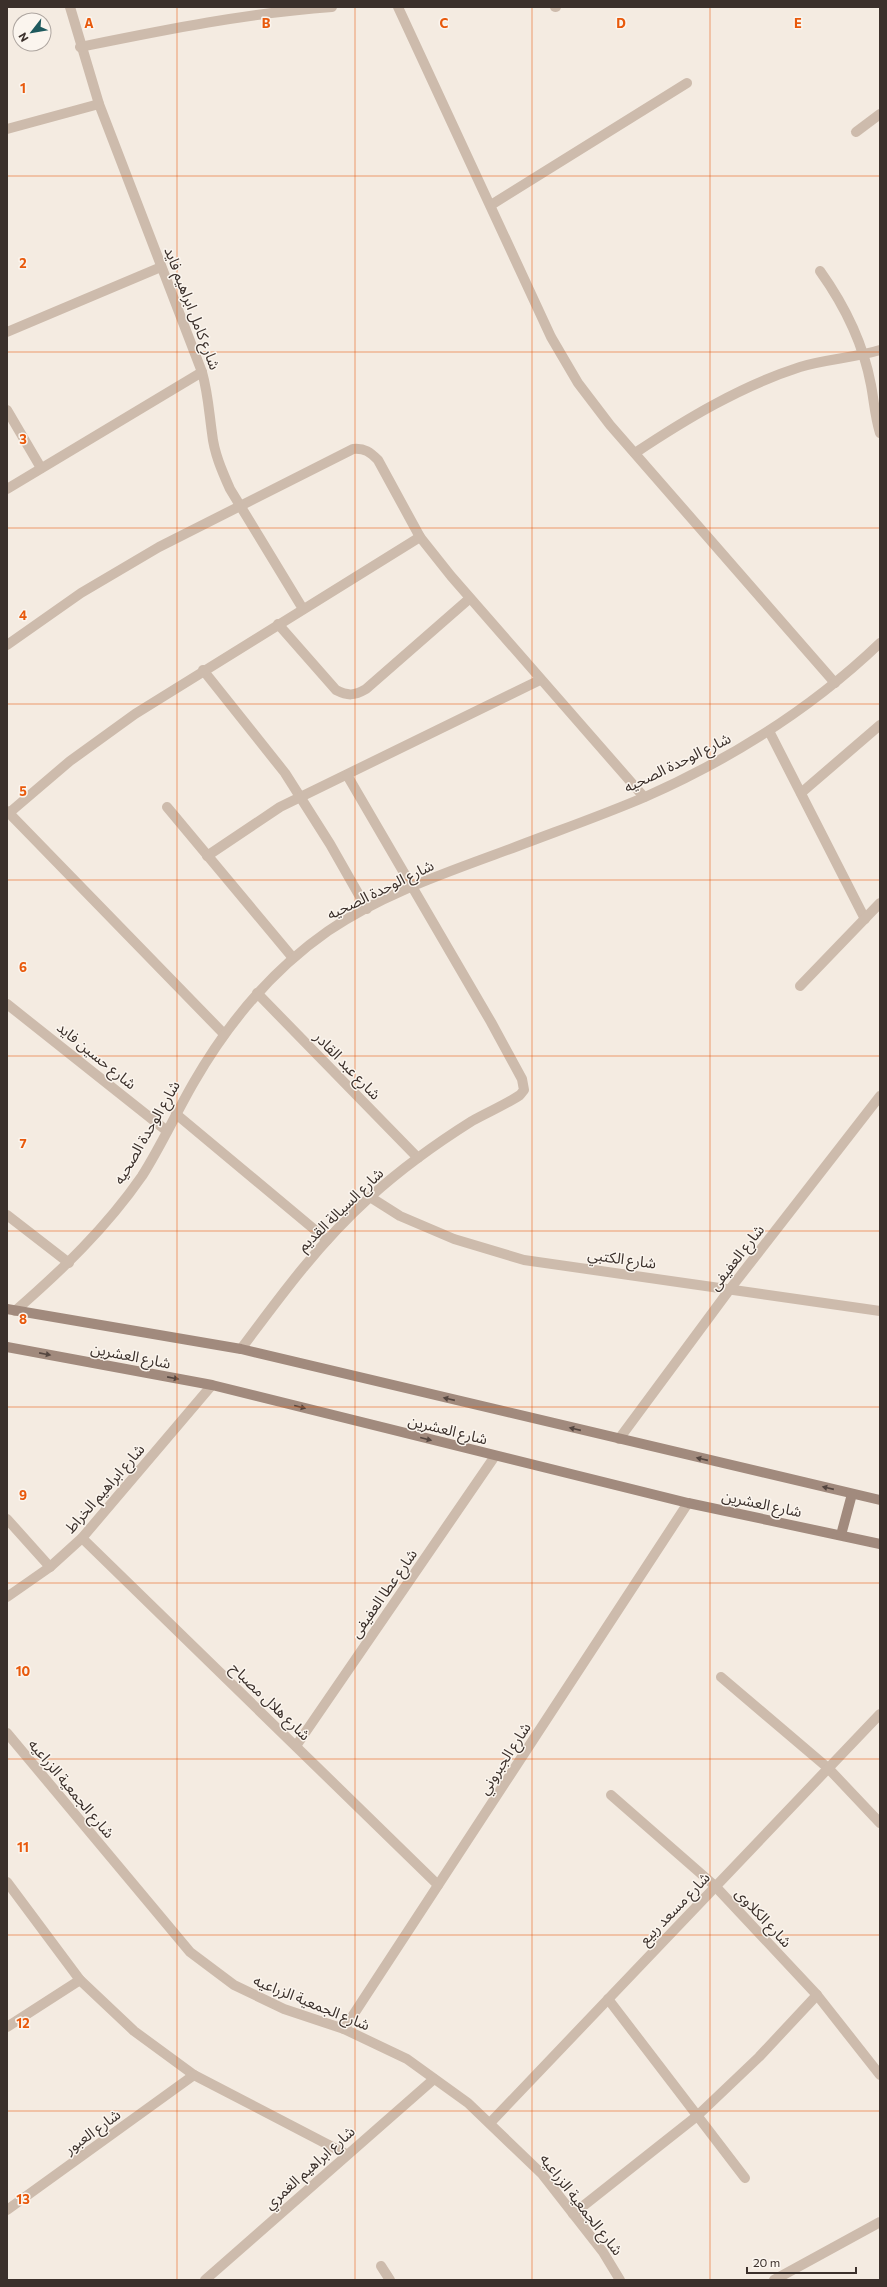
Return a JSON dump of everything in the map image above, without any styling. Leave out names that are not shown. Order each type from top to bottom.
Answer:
[{"type":"main road","name":"شارع العشرين","points":[[11,1310],[241,1349],[880,1500]]},
{"type":"main road","name":"شارع العشرين","points":[[7,1347],[212,1385],[688,1503],[880,1544]]},
{"type":"main road","points":[[841,1535],[852,1494]]},
{"type":"street","name":"شارع كامل ابراهيم فايد","points":[[70,7],[80,47],[99,104],[202,372],[208,392],[216,452],[230,489],[303,609]]},
{"type":"street","points":[[80,47],[185,26],[290,10],[332,7]]},
{"type":"street","points":[[398,7],[551,337],[578,383],[610,425],[835,682]]},
{"type":"street","points":[[491,205],[688,83]]},
{"type":"street","points":[[7,129],[99,104]]},
{"type":"street","points":[[856,132],[880,114]]},
{"type":"street","points":[[7,332],[161,267]]},
{"type":"street","points":[[820,271],[846,311],[864,355],[880,433]]},
{"type":"street","points":[[636,453],[686,419],[743,391],[800,367],[864,355],[880,350]]},
{"type":"street","points":[[7,489],[202,372]]},
{"type":"street","points":[[7,410],[41,468]]},
{"type":"street","points":[[7,645],[81,594],[159,547],[353,449],[363,449],[372,453],[378,460],[420,537],[470,600],[644,797]]},
{"type":"street","points":[[224,1034],[8,812],[70,761],[135,714],[203,670],[420,537]]},
{"type":"street","points":[[278,624],[336,690],[346,695],[356,695],[366,689],[470,600]]},
{"type":"street","name":"شارع الوحدة الصحيه","points":[[11,1310],[69,1263],[112,1217],[143,1174],[195,1079],[224,1034],[257,993],[293,958],[329,930],[411,887],[644,797],[708,767],[769,731],[835,682],[880,643]]},
{"type":"street","points":[[203,670],[266,748],[300,797],[367,909]]},
{"type":"street","points":[[207,856],[280,807],[540,680]]},
{"type":"street","points":[[801,793],[880,725]]},
{"type":"street","points":[[769,731],[865,919]]},
{"type":"street","points":[[347,775],[411,887]]},
{"type":"street","points":[[166,807],[293,958]]},
{"type":"street","name":"شارع السيالة القديم","points":[[241,1349],[291,1280],[327,1240],[370,1197],[418,1158],[472,1122],[520,1095],[524,1090],[522,1079],[492,1022],[411,887]]},
{"type":"street","points":[[800,986],[880,903]]},
{"type":"street","name":"شارع عبد القادر","points":[[257,993],[418,1158]]},
{"type":"street","name":"شارع حسين فايد","points":[[7,1004],[167,1131]]},
{"type":"street","name":"شارع العفيفى","points":[[619,1439],[730,1289],[880,1096]]},
{"type":"street","points":[[176,1114],[327,1240]]},
{"type":"street","name":"شارع الكتبي","points":[[370,1197],[400,1216],[454,1239],[524,1260],[880,1312]]},
{"type":"street","points":[[7,1215],[69,1263]]},
{"type":"street","name":"شارع ابراهيم الخراط","points":[[7,1597],[50,1567],[82,1538],[212,1385]]},
{"type":"street","name":"شارع عطا العفيفى","points":[[296,1746],[495,1456]]},
{"type":"street","name":"شارع الجبروني","points":[[344,2029],[688,1503]]},
{"type":"street","points":[[7,1519],[50,1567]]},
{"type":"street","name":"شارع هلال مصباح","points":[[82,1538],[438,1885]]},
{"type":"street","points":[[721,1677],[828,1768],[880,1823]]},
{"type":"street","name":"شارع مسعد ربيع","points":[[490,2123],[880,1714]]},
{"type":"street","name":"شارع الجمعية الزراعيه","points":[[7,1733],[190,1952],[234,1986],[284,2009],[344,2029],[407,2059],[468,2103],[542,2174],[603,2252],[620,2280]]},
{"type":"street","name":"شارع الكلاوى","points":[[611,1795],[715,1886],[817,1996],[880,2075]]},
{"type":"street","points":[[7,1882],[80,1980],[134,2031],[194,2075],[346,2154]]},
{"type":"street","points":[[7,2027],[80,1980]]},
{"type":"street","points":[[573,2214],[697,2116],[760,2057],[817,1996]]},
{"type":"street","points":[[608,1999],[745,2178]]},
{"type":"street","name":"شارع العبور","points":[[7,2210],[194,2075]]},
{"type":"street","name":"شارع ابراهيم الغمري","points":[[205,2280],[346,2154],[434,2079]]},
{"type":"street","points":[[774,2280],[880,2222]]},
{"type":"street","points":[[381,2266],[390,2280]]}]
